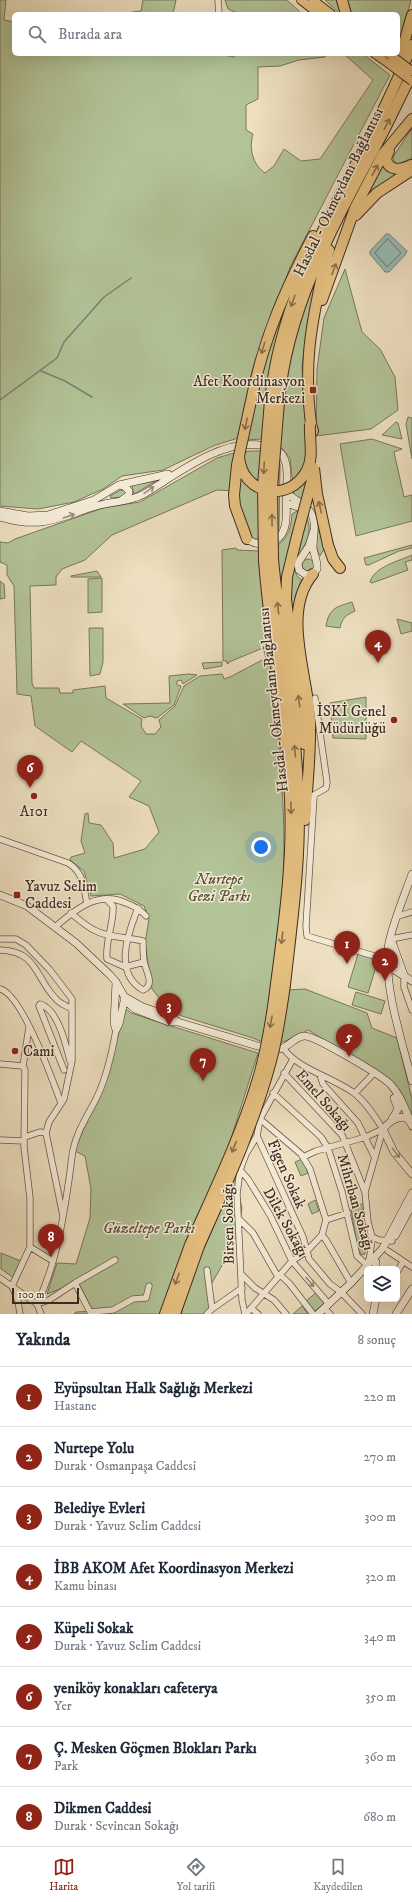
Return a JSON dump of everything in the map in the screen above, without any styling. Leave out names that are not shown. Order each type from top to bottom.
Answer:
[{"type":"highway","points":[[342,0],[345,12]]},
{"type":"highway","points":[[408,45],[412,15]]},
{"type":"highway","points":[[408,45],[412,29]]},
{"type":"highway","name":"Hasdal - Okmeydanı Bağlantısı","points":[[280,984],[289,869],[290,800],[283,710],[268,560],[277,355],[296,291],[324,226],[388,97],[408,45]]},
{"type":"highway","points":[[404,91],[412,74]]},
{"type":"highway","points":[[404,91],[412,82]]},
{"type":"highway","name":"Hasdal - Okmeydanı Bağlantısı","points":[[274,402],[297,315],[319,260],[362,171],[404,91]]},
{"type":"highway","points":[[308,346],[318,311],[352,214],[384,154],[412,118]]},
{"type":"highway","points":[[390,147],[386,158],[390,166],[394,169],[400,169],[412,164]]},
{"type":"highway","points":[[247,540],[235,506],[234,495],[239,456],[252,392],[264,346],[284,294],[350,164],[362,152]]},
{"type":"highway","points":[[342,244],[356,216],[370,199],[412,170]]},
{"type":"highway","points":[[239,456],[244,474],[255,485],[270,491],[288,488],[300,480],[309,464],[310,424],[307,375],[308,346],[326,260],[338,229],[356,191],[362,171]]},
{"type":"highway","points":[[310,424],[313,438],[317,494],[328,545],[333,559],[340,568]]},
{"type":"highway","points":[[307,782],[303,728],[287,617],[286,599],[288,570],[309,496],[314,468]]},
{"type":"highway","name":"Hasdal - Okmeydanı Bağlantısı","points":[[165,1314],[195,1245],[257,1082],[280,984],[296,887],[299,836],[298,782],[268,560]]},
{"type":"highway","points":[[296,887],[302,865],[310,747],[309,708],[297,621],[302,594],[313,574]]},
{"type":"highway","name":"Hasdal - Okmeydanı Bağlantısı","points":[[175,1314],[195,1245]]},
{"type":"main road","points":[[301,0],[316,12]]},
{"type":"main road","points":[[313,0],[328,12]]},
{"type":"main road","points":[[378,56],[412,82]]},
{"type":"main road","points":[[392,56],[412,71]]},
{"type":"main road","points":[[0,517],[30,524],[48,522],[99,505],[119,502],[144,494],[176,472],[225,449],[245,445],[269,446],[278,451],[285,460],[287,472],[286,518],[282,533],[275,541],[268,542],[266,545],[252,546],[247,540]]},
{"type":"main road","points":[[0,511],[28,516],[55,513],[94,500],[119,485],[176,472]]},
{"type":"main road","points":[[119,485],[127,488],[130,493],[119,502]]},
{"type":"main road","points":[[286,492],[295,504]]},
{"type":"main road","points":[[286,503],[306,507],[315,523],[314,550],[317,569],[313,574],[304,575],[299,570],[298,563],[309,546],[314,530]]},
{"type":"main road","points":[[286,518],[295,504]]},
{"type":"main road","points":[[17,522],[23,518],[38,518],[43,515]]},
{"type":"main road","points":[[301,558],[309,556],[317,562]]},
{"type":"main road","points":[[412,874],[391,939],[388,963],[390,988],[412,1081]]},
{"type":"main road","points":[[0,895],[27,906],[76,943],[116,982],[130,1006],[169,1022],[178,1022],[271,1050],[284,1049],[300,1037],[311,1037],[376,1072],[394,1089],[411,1124]]},
{"type":"main road","points":[[391,939],[401,971]]},
{"type":"main road","points":[[388,963],[401,971],[412,981]]},
{"type":"main road","points":[[390,988],[394,977],[401,971]]},
{"type":"main road","points":[[116,982],[114,1006],[114,1023],[116,1030]]},
{"type":"main road","points":[[114,1006],[120,999],[125,997]]},
{"type":"main road","points":[[116,1030],[120,1024],[122,1004],[125,997]]},
{"type":"main road","points":[[125,997],[143,1007],[170,1016],[178,1022]]},
{"type":"main road","points":[[122,1014],[126,1006],[130,1006]]},
{"type":"main road","points":[[384,1079],[398,1109],[392,1120],[383,1129],[394,1152],[412,1174]]},
{"type":"main road","points":[[392,1120],[405,1117],[411,1124]]},
{"type":"main road","points":[[376,1265],[412,1193]]},
{"type":"main road","points":[[370,1266],[389,1241],[411,1208]]},
{"type":"main road","points":[[318,1314],[364,1272]]},
{"type":"main road","points":[[396,1314],[412,1289]]},
{"type":"main road","points":[[373,1314],[375,1302]]},
{"type":"street","points":[[218,0],[219,12]]},
{"type":"street","points":[[316,698],[327,782],[326,788],[314,795],[306,926],[307,936],[388,963]]},
{"type":"street","points":[[0,839],[68,863],[77,868],[82,878],[87,903]]},
{"type":"street","points":[[55,927],[71,913],[87,903],[106,899],[116,898],[138,908],[146,916]]},
{"type":"street","points":[[71,913],[94,930],[108,934],[128,937],[143,942],[144,962],[150,981],[145,989],[139,988],[125,967],[107,959],[108,934],[113,913],[113,906],[106,899]]},
{"type":"street","points":[[125,967],[128,937],[138,908]]},
{"type":"street","points":[[398,916],[412,912]]},
{"type":"street","points":[[391,939],[412,935]]},
{"type":"street","points":[[0,939],[16,939],[26,945],[50,970],[72,999],[71,1066],[64,1099],[49,1122],[46,1133],[63,1216]]},
{"type":"street","points":[[0,950],[15,952],[30,960],[57,1001],[72,1009]]},
{"type":"street","points":[[125,967],[144,962]]},
{"type":"street","points":[[401,971],[404,987],[412,1010]]},
{"type":"street","points":[[0,989],[10,994],[30,1026],[61,1103]]},
{"type":"street","points":[[64,1070],[39,1006],[40,1004],[42,1004],[52,1014],[61,1027],[71,1066]]},
{"type":"street","points":[[20,1314],[18,1301],[12,1286],[30,1247],[30,1198],[25,1139],[25,1070],[23,1066],[30,1026]]},
{"type":"street","points":[[37,1304],[47,1283],[53,1261],[63,1216],[73,1149],[81,1127],[97,1096],[108,1067],[116,1030]]},
{"type":"street","points":[[284,1049],[293,1059],[355,1093],[376,1118],[383,1129],[365,1192]]},
{"type":"street","name":"Figen Sokak","points":[[293,1059],[260,1119],[257,1136],[303,1237],[308,1259],[330,1284],[341,1292],[362,1314]]},
{"type":"street","points":[[0,1064],[23,1066]]},
{"type":"street","points":[[355,1093],[376,1072]]},
{"type":"street","name":"Emel Sokağı","points":[[284,1073],[342,1135],[365,1192],[368,1222],[372,1237],[368,1266]]},
{"type":"street","points":[[320,1075],[323,1084],[358,1123],[375,1158]]},
{"type":"street","name":"Mihriban Sokağı","points":[[273,1093],[321,1137],[328,1148],[348,1214],[357,1256],[366,1266]]},
{"type":"street","points":[[246,1314],[292,1261],[307,1251],[322,1235],[326,1220],[310,1168],[303,1157],[260,1119]]},
{"type":"street","points":[[303,1157],[316,1151],[366,1137],[383,1129]]},
{"type":"street","points":[[0,1140],[25,1139],[40,1132],[46,1133]]},
{"type":"street","name":"Birsen Sokağı","points":[[246,1314],[242,1288],[240,1220],[237,1194],[240,1170],[246,1154],[257,1136]]},
{"type":"street","name":"Dilek Sokağı","points":[[240,1170],[248,1179],[270,1215],[292,1261],[326,1306],[330,1314]]},
{"type":"street","points":[[326,1220],[348,1214]]},
{"type":"street","points":[[240,1220],[253,1232],[279,1276],[289,1284],[313,1314]]},
{"type":"street","points":[[322,1235],[351,1283]]},
{"type":"street","points":[[372,1237],[389,1241]]},
{"type":"street","points":[[30,1247],[53,1261]]},
{"type":"street","points":[[388,1251],[412,1267]]},
{"type":"street","points":[[37,1304],[49,1300],[74,1283],[115,1260]]},
{"type":"street","points":[[400,1267],[403,1262]]},
{"type":"street","points":[[207,1270],[212,1309]]},
{"type":"street","points":[[241,1274],[255,1288],[264,1292],[274,1300],[286,1314]]},
{"type":"street","points":[[0,1278],[37,1304],[40,1314]]},
{"type":"street","points":[[74,1283],[90,1312],[113,1310],[133,1299],[146,1298],[149,1286]]},
{"type":"street","points":[[207,1314],[242,1288]]},
{"type":"street","points":[[251,1308],[258,1314]]},
{"type":"green space","points":[[0,0],[6,0],[4,20],[12,22],[12,56],[326,56],[299,60],[280,66],[258,67],[258,99],[246,105],[246,130],[253,134],[251,145],[254,160],[265,173],[274,166],[284,149],[301,161],[320,159],[373,80],[346,56],[366,56],[390,75],[290,267],[270,323],[238,438],[213,446],[163,470],[122,476],[103,489],[74,502],[38,509],[0,506]]},
{"type":"green space","points":[[143,0],[176,0],[173,12],[132,12],[141,11]]},
{"type":"green space","points":[[225,0],[287,0],[300,12],[235,12],[228,9]]},
{"type":"green space","points":[[325,0],[338,0],[342,12],[338,12]]},
{"type":"green space","points":[[345,0],[411,0],[400,40],[400,12],[348,12]]},
{"type":"green space","points":[[412,128],[412,158],[398,164],[395,163],[393,157]]},
{"type":"green space","points":[[383,165],[388,171],[397,174],[362,202]]},
{"type":"green space","points":[[320,267],[302,367],[309,476],[303,501],[294,495],[290,458],[279,445],[288,365],[302,313]]},
{"type":"green space","points":[[300,269],[282,319],[272,358],[262,439],[246,440],[268,347]]},
{"type":"green space","points":[[345,269],[362,332],[380,349],[395,377],[398,410],[371,429],[316,436],[317,369],[324,318]]},
{"type":"green space","points":[[408,417],[412,418],[412,459],[406,424]]},
{"type":"green space","points":[[396,422],[398,423],[402,439],[382,435]]},
{"type":"green space","points":[[372,439],[402,449],[394,452],[404,497],[412,495],[412,521],[356,536],[340,444]]},
{"type":"green space","name":"Nurtepe Gezi Parkı","points":[[263,451],[280,464],[279,527],[275,535],[265,539],[252,538],[238,505],[237,491],[217,490],[112,535],[85,560],[62,569],[56,577],[56,585],[30,586],[32,683],[34,688],[59,688],[60,693],[73,693],[73,690],[105,686],[106,698],[142,719],[141,726],[146,734],[155,734],[161,727],[159,720],[175,706],[184,686],[200,676],[222,674],[224,679],[230,677],[266,658],[263,648],[227,664],[227,661],[223,661],[222,550],[236,548],[237,550],[259,551],[278,737],[283,812],[283,885],[271,991],[305,989],[367,1013],[372,1028],[397,1038],[412,1099],[412,1121],[410,1114],[386,1077],[308,1030],[281,1042],[268,1043],[182,1016],[168,1009],[152,989],[145,943],[149,919],[144,906],[120,894],[91,896],[84,871],[70,860],[71,857],[85,853],[81,841],[85,814],[88,813],[89,823],[101,825],[113,843],[114,858],[145,849],[159,832],[149,806],[129,797],[141,781],[81,741],[72,752],[35,726],[31,696],[17,694],[14,586],[7,575],[7,565],[0,562],[0,542],[8,543],[15,539],[103,508],[140,502],[217,458],[234,453]]},
{"type":"green space","points":[[156,481],[134,494],[132,485]]},
{"type":"green space","points":[[121,490],[125,490],[126,494],[121,497],[111,498],[110,496]]},
{"type":"green space","points":[[297,511],[305,513],[309,529],[306,542],[293,568],[298,577],[303,581],[294,621],[285,623],[277,556],[278,545],[285,539],[290,527],[292,514]]},
{"type":"green space","points":[[319,527],[325,547],[320,556],[317,549]]},
{"type":"green space","points":[[412,545],[412,548],[399,551],[366,565],[364,558]]},
{"type":"green space","points":[[412,555],[412,560],[405,562],[408,570],[372,583],[370,582],[376,572],[382,568]]},
{"type":"green space","points":[[306,559],[310,559],[314,565],[310,571],[306,571],[302,567],[302,563]]},
{"type":"green space","points":[[97,571],[101,577],[71,577],[71,576]]},
{"type":"green space","points":[[102,578],[102,612],[88,613],[88,579]]},
{"type":"green space","points":[[0,581],[4,584],[5,598],[0,599]]},
{"type":"green space","points":[[352,602],[355,611],[345,617],[340,628],[326,626],[329,615],[334,609]]},
{"type":"green space","points":[[397,619],[412,623],[412,631],[401,634]]},
{"type":"green space","points":[[89,628],[103,628],[103,662],[100,674],[90,676]]},
{"type":"green space","points":[[222,662],[222,666],[204,669],[202,663]]},
{"type":"green space","points":[[189,674],[197,675],[183,684],[181,680],[177,681],[177,685],[181,686],[174,705],[157,718],[150,716],[144,718],[123,704],[170,703],[169,676]]},
{"type":"green space","points":[[366,697],[366,739],[333,738],[330,703]]},
{"type":"green space","points":[[358,954],[378,960],[368,993],[348,987]]},
{"type":"green space","points":[[356,992],[385,1001],[381,1014],[352,1005]]},
{"type":"green space","name":"Güzeltepe Parkı","points":[[126,1009],[131,1013],[152,1020],[258,1053],[228,1148],[199,1213],[160,1314],[74,1314],[76,1312],[93,1311],[78,1282],[47,1294],[57,1263],[76,1264],[90,1218],[91,1189],[85,1156],[75,1151],[81,1123],[100,1096]]},
{"type":"green space","points":[[302,1159],[308,1173],[301,1176],[295,1162]]},
{"type":"green space","points":[[239,1170],[239,1195],[242,1208],[238,1237],[231,1240],[224,1262],[209,1288],[210,1314],[181,1314],[191,1277]]},
{"type":"green space","points":[[315,1200],[319,1211],[312,1214],[308,1204]]},
{"type":"green space","points":[[364,1203],[362,1214],[366,1244],[365,1254],[361,1255],[357,1245],[351,1209]]},
{"type":"green space","points":[[1,1253],[21,1261],[14,1278],[1,1269]]},
{"type":"green space","points":[[317,1292],[326,1302],[314,1312],[306,1301]]},
{"type":"green space","points":[[302,1306],[308,1314],[293,1314]]},
{"type":"water","points":[[386,234],[389,234],[407,251],[389,272],[385,272],[370,254],[370,251]]},
{"type":"waterway","points":[[0,400],[57,358],[64,342],[104,297],[131,278]]},
{"type":"waterway","points":[[41,371],[65,381],[92,397]]},
{"type":"place","name":"Afet Koordinasyon Merkezi","points":[[313,390]]},
{"type":"place","name":"İBB AKOM Afet Koordinasyon Merkezi","points":[[378,663]]},
{"type":"place","name":"İSKİ Genel Müdürlüğü","points":[[394,720]]},
{"type":"place","name":"yeniköy konakları cafeterya","points":[[30,788]]},
{"type":"place","name":"A101","points":[[34,796]]},
{"type":"place","name":"Yavuz Selim Caddesi","points":[[17,895]]},
{"type":"place","name":"Eyüpsultan Halk Sağlığı Merkezi","points":[[347,964]]},
{"type":"place","name":"Nurtepe Yolu","points":[[385,981]]},
{"type":"place","name":"Belediye Evleri","points":[[169,1026]]},
{"type":"place","name":"Cami","points":[[15,1051]]},
{"type":"place","name":"Küpeli Sokak","points":[[349,1057]]},
{"type":"place","name":"Ç. Mesken Göçmen Blokları Parkı","points":[[203,1081]]},
{"type":"place","name":"Dikmen Caddesi","points":[[51,1257]]}]
